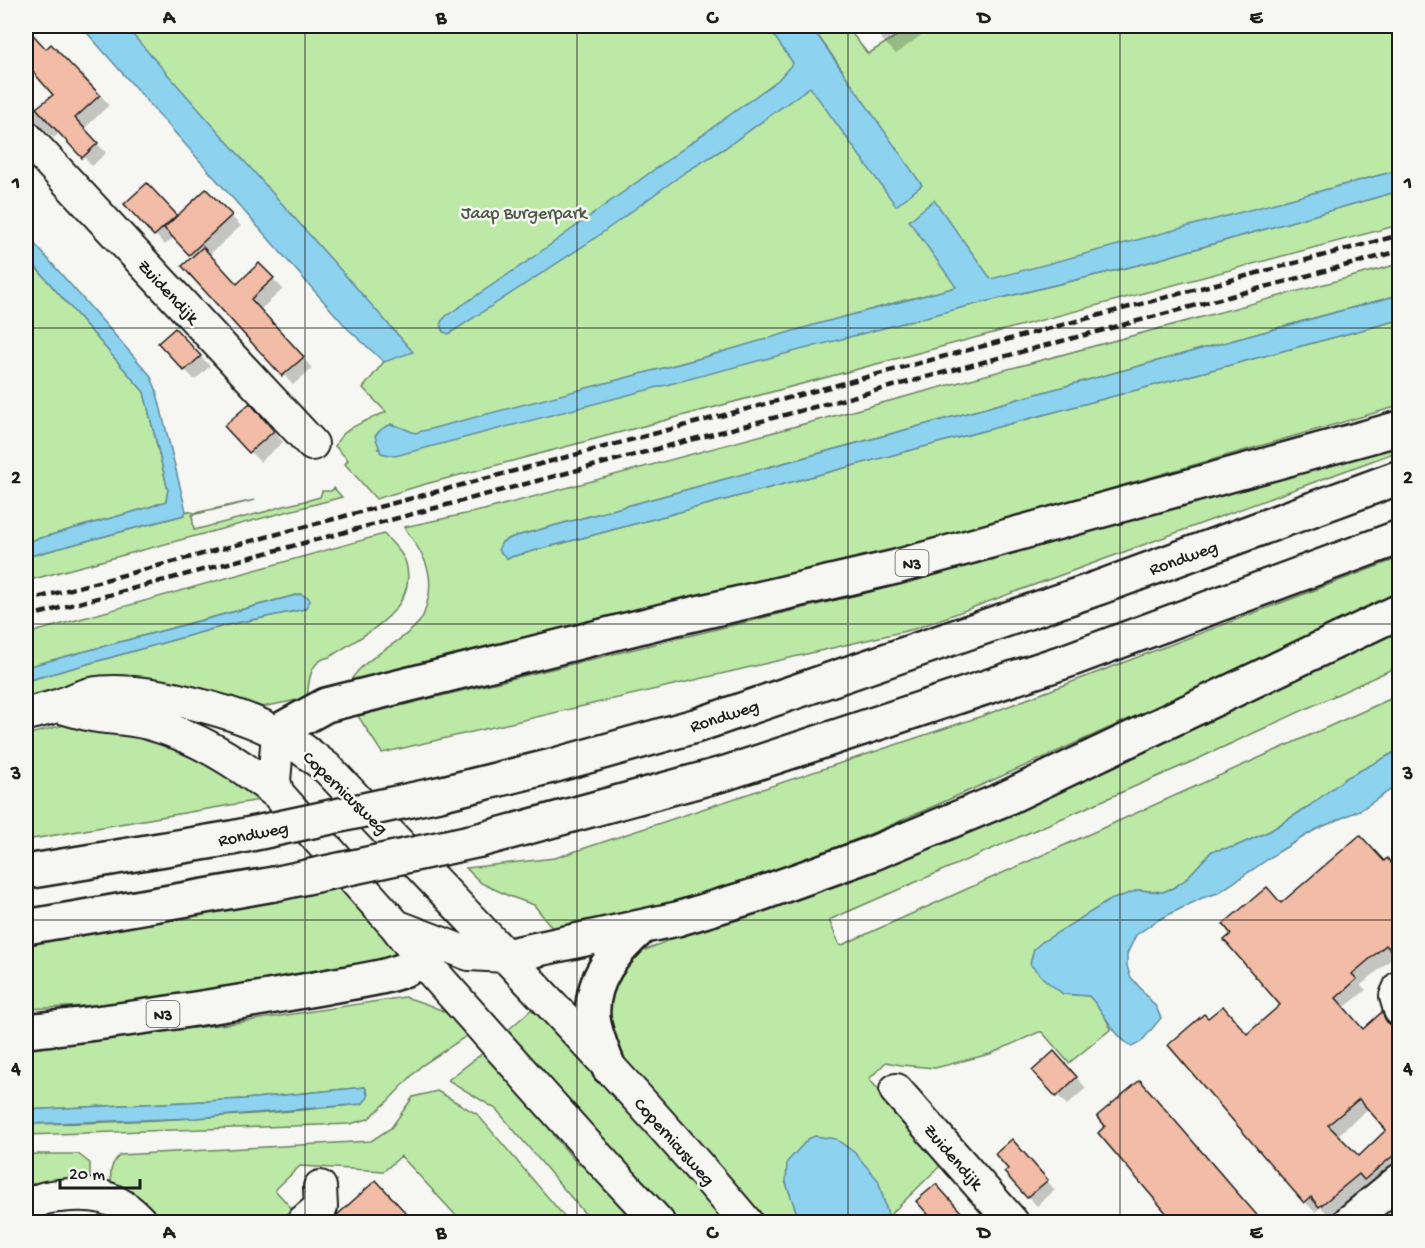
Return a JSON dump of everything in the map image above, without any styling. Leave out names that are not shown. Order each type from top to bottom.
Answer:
[{"type":"highway","name":"N3","points":[[278,734],[284,728],[326,705],[663,621],[896,567],[1400,428]]},
{"type":"highway","name":"Rondweg","points":[[26,872],[232,838],[439,794],[552,766],[695,726],[1098,588],[1400,477]]},
{"type":"highway","points":[[26,927],[274,884],[480,840],[726,773],[1069,660],[1400,537]]},
{"type":"highway","points":[[506,956],[642,927],[757,895],[893,845],[1004,799],[1400,611]]},
{"type":"highway","points":[[609,1068],[593,1019],[596,992],[604,968],[619,948],[642,927]]},
{"type":"highway","name":"N3","points":[[26,1031],[101,1023],[299,992],[387,975],[416,965],[426,949]]},
{"type":"street","name":"Zuidendijk","points":[[26,137],[312,444]]},
{"type":"street","points":[[26,714],[91,694],[125,693],[161,697],[227,713],[278,734]]},
{"type":"street","points":[[57,706],[147,723],[171,730],[206,745],[237,763],[278,794],[396,926],[426,949],[595,1154],[658,1222]]},
{"type":"street","name":"Copernicusweg","points":[[278,794],[274,781],[278,734],[307,752],[328,769],[506,956],[703,1171],[746,1222]]},
{"type":"street","name":"Copernicusweg","points":[[424,872],[434,909],[426,949]]},
{"type":"street","points":[[426,949],[506,956]]},
{"type":"street","points":[[1400,987],[1396,996],[1400,1010]]},
{"type":"street","name":"Zuidendijk","points":[[896,1090],[1012,1222]]},
{"type":"street","points":[[1350,1222],[1400,1180]]},
{"type":"street","points":[[303,1222],[321,1207],[320,1187]]},
{"type":"street","points":[[26,1212],[41,1199],[71,1195],[103,1196],[116,1201],[141,1222]]},
{"type":"green space","name":"Jaap Burgerpark","points":[[115,26],[795,26],[843,71],[811,26],[846,26],[868,54],[912,26],[1399,26],[1399,170],[997,279],[905,300],[705,357],[415,434],[391,424],[378,449],[1146,263],[1399,191],[1399,225],[376,499],[345,464],[348,460],[335,446],[350,429],[386,412],[363,388],[394,349]]},
{"type":"green space","points":[[26,256],[144,392],[168,490],[166,501],[147,508],[26,542]]},
{"type":"green space","points":[[1399,264],[1399,295],[513,537],[502,542],[507,558],[1399,320],[1399,406],[897,550],[346,689],[361,668],[402,638],[420,621],[424,613],[430,588],[428,569],[425,560],[404,527],[484,510]]},
{"type":"green space","points":[[1399,438],[1399,451],[914,629],[382,753],[358,716],[878,590]]},
{"type":"green space","points":[[334,488],[342,497],[26,581],[26,557],[184,515],[186,511],[195,513],[255,500],[192,515],[194,530],[320,497],[322,491],[331,491]]},
{"type":"green space","points":[[384,534],[400,551],[406,563],[408,580],[404,595],[385,620],[371,631],[318,662],[311,672],[307,698],[247,710],[73,684],[26,697],[26,681],[227,625],[305,609],[300,594],[26,667],[26,634]]},
{"type":"green space","points":[[1399,558],[1399,597],[1036,761],[882,829],[793,865],[685,900],[557,934],[534,905],[481,883],[466,868],[555,858],[985,715]]},
{"type":"green space","points":[[1399,627],[1399,666],[1191,762],[829,920],[840,946],[1399,695],[1399,750],[1270,831],[1234,847],[1212,851],[1185,880],[1173,888],[1163,892],[1138,890],[1042,942],[1063,994],[1089,996],[1100,1007],[1111,1029],[1069,1063],[1042,1032],[1039,1032],[990,1054],[935,1068],[886,1062],[869,1079],[943,1163],[889,1216],[895,1222],[890,1222],[878,1180],[786,1183],[800,1222],[766,1222],[611,1049],[608,1005],[613,984],[634,955]]},
{"type":"green space","points":[[75,722],[147,732],[237,776],[260,800],[26,840],[26,735]]},
{"type":"green space","points":[[340,882],[406,953],[385,966],[252,986],[87,1006],[26,1009],[26,937]]},
{"type":"green space","points":[[405,997],[441,1010],[474,1031],[421,1066],[368,1119],[350,1124],[26,1135],[26,1124],[194,1118],[278,1112],[362,1104],[368,1094],[365,1087],[245,1099],[26,1110],[26,1042],[128,1035],[228,1024]]},
{"type":"green space","points":[[533,1008],[735,1222],[670,1222],[506,1032]]},
{"type":"green space","points":[[488,1049],[554,1125],[554,1136],[578,1164],[595,1170],[644,1222],[592,1222],[496,1109],[448,1080]]},
{"type":"green space","points":[[437,1091],[477,1114],[569,1222],[462,1222],[401,1156],[384,1171],[300,1166],[275,1190],[295,1212],[292,1222],[158,1222],[142,1204],[112,1184],[112,1168],[120,1155],[371,1141],[391,1128],[413,1097]]},
{"type":"green space","points":[[26,1154],[78,1154],[90,1163],[90,1177],[83,1186],[26,1200]]},
{"type":"water","points":[[81,26],[125,26],[413,352],[384,362],[348,329]]},
{"type":"water","points":[[767,26],[811,26],[922,185],[896,206],[810,87],[725,148],[684,173],[591,241],[449,334],[443,332],[441,322],[446,316],[525,263],[778,80],[793,63]]},
{"type":"water","points":[[1399,170],[1399,191],[1146,263],[968,306],[395,456],[381,453],[375,436],[389,425],[415,433],[705,357],[956,287],[909,221],[934,200],[991,279]]},
{"type":"water","points":[[26,234],[150,375],[156,389],[186,511],[184,515],[26,557],[26,542],[147,508],[166,501],[168,490],[144,392],[26,256]]},
{"type":"water","points":[[1399,295],[1399,320],[507,558],[498,550],[502,542],[513,537]]},
{"type":"water","points":[[300,594],[308,597],[310,601],[305,609],[227,625],[26,681],[26,667]]},
{"type":"water","points":[[1399,750],[1399,784],[1362,809],[1315,830],[1280,851],[1218,893],[1202,898],[1158,920],[1136,935],[1127,954],[1130,976],[1156,1007],[1161,1018],[1141,1042],[1132,1047],[1119,1036],[1089,996],[1063,994],[1030,964],[1034,949],[1042,942],[1110,900],[1138,890],[1163,892],[1173,888],[1185,880],[1212,851],[1234,847],[1270,831],[1308,807],[1346,778]]},
{"type":"water","points":[[365,1087],[368,1097],[362,1104],[196,1118],[26,1124],[26,1110],[245,1099]]},
{"type":"water","points":[[815,1136],[836,1139],[855,1153],[878,1180],[890,1222],[800,1222],[786,1183],[787,1162],[808,1139]]},
{"type":"building","points":[[26,27],[46,49],[51,44],[100,95],[75,118],[98,143],[82,158],[36,108],[53,95],[26,64]]},
{"type":"building","points":[[147,183],[177,215],[154,236],[124,204]]},
{"type":"building","points":[[206,189],[232,215],[189,255],[164,228]]},
{"type":"building","points":[[203,247],[237,284],[259,263],[274,278],[251,299],[304,357],[282,376],[182,266]]},
{"type":"building","points":[[175,328],[201,356],[184,371],[158,343]]},
{"type":"building","points":[[250,403],[274,431],[249,453],[224,426]]},
{"type":"building","points":[[1360,835],[1384,861],[1387,858],[1400,873],[1400,961],[1386,945],[1352,974],[1357,979],[1336,998],[1363,1029],[1382,1012],[1387,1022],[1400,1030],[1400,1150],[1364,1180],[1359,1174],[1319,1207],[1311,1197],[1304,1203],[1168,1045],[1204,1014],[1208,1018],[1223,1006],[1247,1034],[1280,1005],[1224,940],[1231,934],[1223,924],[1267,887],[1281,903]],"holes":[[[1359,1099],[1386,1130],[1359,1156],[1328,1125]]]},
{"type":"building","points":[[1054,1051],[1077,1077],[1056,1097],[1032,1071]]},
{"type":"building","points":[[1140,1080],[1263,1222],[1174,1222],[1098,1133],[1105,1126],[1097,1116]]},
{"type":"building","points":[[1012,1139],[1048,1180],[1027,1198],[1004,1172],[1008,1169],[995,1154]]},
{"type":"building","points":[[376,1180],[414,1222],[331,1222],[336,1216]]},
{"type":"building","points":[[936,1184],[970,1222],[935,1222],[916,1201]]},
{"type":"railway","points":[[26,601],[1400,235]]},
{"type":"railway","points":[[26,617],[1400,251]]}]
